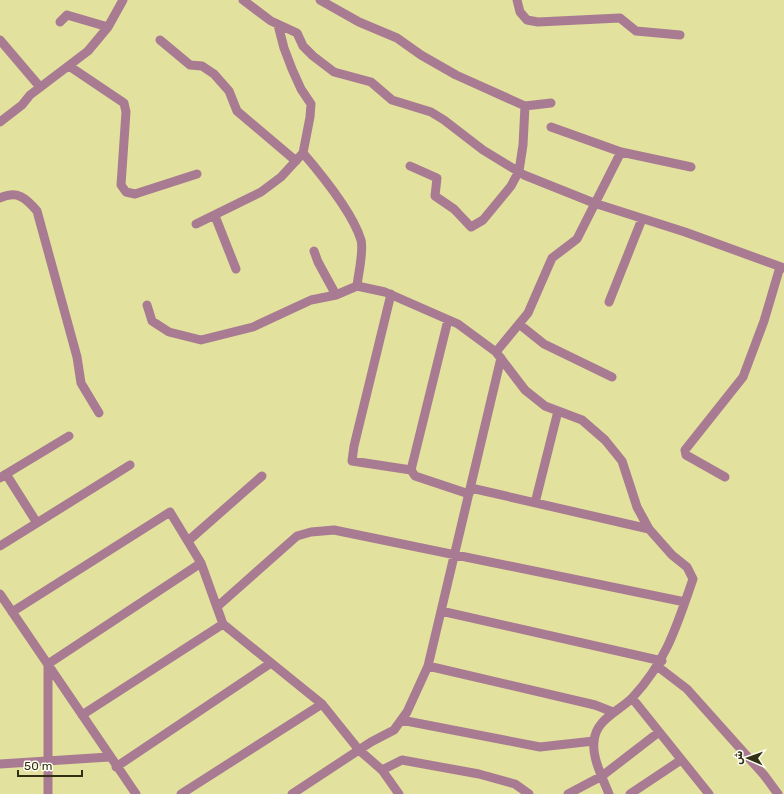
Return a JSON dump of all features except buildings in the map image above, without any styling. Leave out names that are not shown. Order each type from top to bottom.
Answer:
[{"type":"street","points":[[0,122],[22,105],[30,95],[88,51],[108,27],[124,0]]},
{"type":"street","points":[[243,0],[278,25],[297,34],[303,46],[313,56],[334,72],[371,82],[392,100],[431,112],[444,120],[483,150],[519,171],[594,203],[685,232],[782,268],[743,376],[684,450],[686,455],[725,477]]},
{"type":"street","points":[[320,0],[359,22],[397,38],[421,55],[456,75],[525,106],[551,103]]},
{"type":"street","points":[[517,0],[520,12],[527,20],[538,22],[620,18],[636,31],[680,35]]},
{"type":"street","points":[[60,22],[67,15],[108,27]]},
{"type":"street","points":[[196,224],[215,216],[261,192],[281,177],[303,153],[311,104],[301,90],[292,69],[284,48],[278,25]]},
{"type":"street","points":[[0,40],[40,87]]},
{"type":"street","points":[[160,40],[190,65],[202,66],[214,74],[230,91],[238,111],[296,161]]},
{"type":"street","points":[[69,66],[124,103],[126,112],[121,185],[126,192],[135,194],[197,174]]},
{"type":"street","points":[[410,166],[437,178],[435,196],[454,208],[471,227],[483,220],[511,186],[519,171],[523,145],[525,106]]},
{"type":"street","points":[[551,127],[621,152],[691,167]]},
{"type":"street","points":[[292,794],[359,750],[394,730],[407,712],[428,666],[470,491],[499,355],[528,313],[552,258],[577,239],[621,152]]},
{"type":"street","points":[[303,153],[326,180],[354,225],[361,242],[357,286]]},
{"type":"street","points":[[0,198],[8,194],[26,198],[37,211],[77,357],[81,383],[100,413]]},
{"type":"street","points":[[215,216],[236,270]]},
{"type":"street","points":[[609,302],[642,219]]},
{"type":"street","points":[[314,251],[336,295]]},
{"type":"street","points":[[147,305],[152,321],[169,332],[201,340],[253,327],[311,300],[336,295],[341,291],[357,286],[391,294],[458,324],[499,355],[525,390],[545,406],[582,420],[605,440],[622,461],[638,507],[649,529],[672,555],[687,567],[693,579],[675,630],[659,663],[632,698],[613,712],[598,728],[594,742],[598,764],[609,794]]},
{"type":"street","points":[[391,294],[354,446],[352,461],[411,470]]},
{"type":"street","points":[[448,320],[411,470],[414,476],[470,491],[536,503],[649,529]]},
{"type":"street","points":[[519,324],[544,344],[612,377]]},
{"type":"street","points":[[536,503],[558,411]]},
{"type":"street","points":[[37,523],[3,476],[68,436]]},
{"type":"street","points":[[0,546],[130,465]]},
{"type":"street","points":[[188,542],[262,476]]},
{"type":"street","points":[[12,612],[170,512],[201,563],[218,606],[222,624],[322,704],[359,750],[382,770],[400,794]]},
{"type":"street","points":[[218,606],[297,536],[311,532],[334,530],[685,602]]},
{"type":"street","points":[[48,664],[201,563]]},
{"type":"street","points":[[0,594],[116,767],[136,794]]},
{"type":"street","points":[[441,612],[659,663],[687,689],[764,775],[778,794]]},
{"type":"street","points":[[82,715],[222,624]]},
{"type":"street","points":[[116,767],[270,663]]},
{"type":"street","points":[[48,664],[48,794]]},
{"type":"street","points":[[428,666],[595,705],[613,712]]},
{"type":"street","points":[[632,698],[709,794]]},
{"type":"street","points":[[181,794],[322,704]]},
{"type":"street","points":[[401,720],[540,748],[594,742]]},
{"type":"street","points":[[568,794],[602,776],[659,732]]},
{"type":"street","points":[[0,764],[110,757]]},
{"type":"street","points":[[382,770],[402,760],[479,774],[515,784],[529,794]]},
{"type":"street","points":[[630,794],[681,760]]}]
